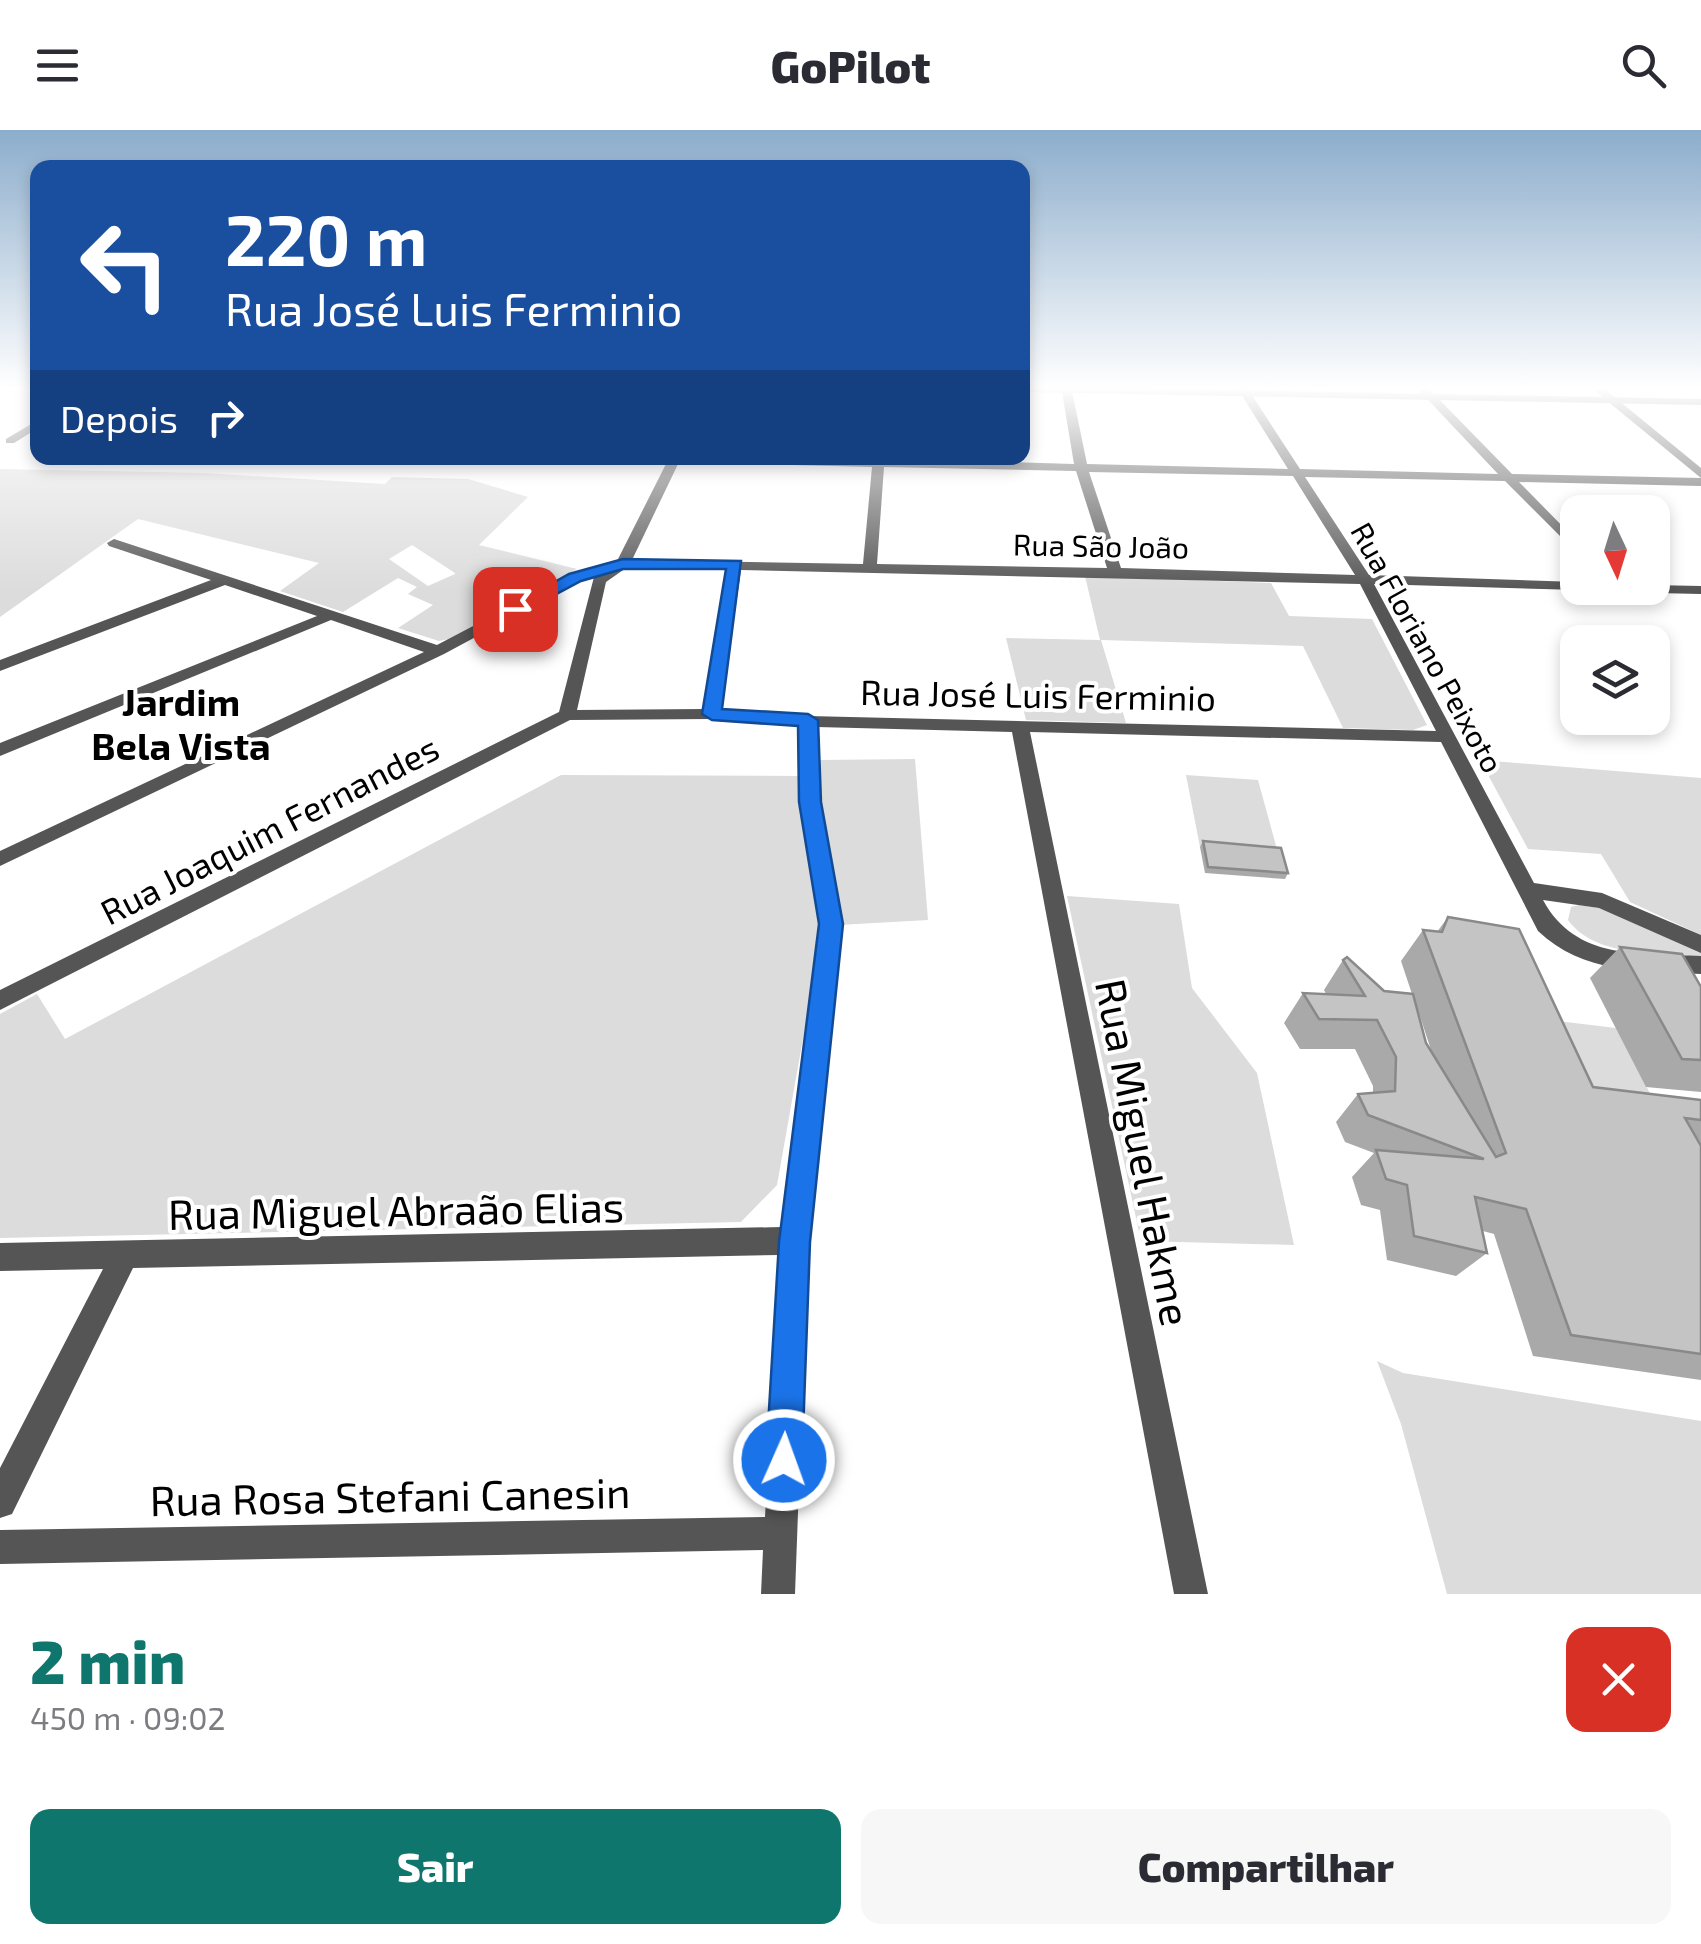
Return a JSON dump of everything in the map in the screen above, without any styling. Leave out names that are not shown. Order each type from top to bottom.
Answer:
[{"type":"street","points":[[1079,454],[1115,572]]},
{"type":"street","name":"Rua Floriano Peixoto","points":[[1285,454],[1365,580],[1546,926],[1557,939],[1585,955],[1701,965]]},
{"type":"street","points":[[1484,454],[1560,532]]},
{"type":"street","points":[[1677,454],[1701,474]]},
{"type":"street","points":[[567,715],[599,580],[623,564],[671,465]]},
{"type":"street","points":[[870,567],[879,465]]},
{"type":"street","points":[[1005,465],[1701,482]]},
{"type":"street","points":[[114,543],[438,651]]},
{"type":"street","name":"Rua São João","points":[[0,858],[438,651],[575,578],[623,564],[1115,572],[1560,585]]},
{"type":"street","points":[[712,714],[735,564]]},
{"type":"street","points":[[0,666],[225,580]]},
{"type":"street","points":[[1670,589],[1701,590]]},
{"type":"street","points":[[0,750],[329,616]]},
{"type":"street","name":"Rua José Luis Ferminio","points":[[567,715],[712,714],[808,720],[1446,736]]},
{"type":"street","name":"Rua Joaquim Fernandes","points":[[0,1000],[567,715]]},
{"type":"street","points":[[778,1594],[794,1242],[831,924],[810,802],[808,720]]},
{"type":"street","name":"Rua Miguel Hakme","points":[[1020,726],[1191,1594]]},
{"type":"street","points":[[1530,890],[1602,901],[1701,944]]},
{"type":"street","name":"Rua Miguel Abraão Elias","points":[[0,1258],[794,1242]]},
{"type":"street","points":[[0,1502],[125,1254]]},
{"type":"street","name":"Rua Rosa Stefani Canesin","points":[[0,1547],[781,1533]]},
{"type":"shaded area","points":[[0,469],[203,473],[385,484],[392,477],[468,479],[528,497],[479,545],[577,569],[439,641],[398,628],[433,605],[408,594],[417,587],[398,578],[343,612],[280,591],[319,563],[138,519],[0,617]],"holes":[[[412,545],[455,573],[428,586],[389,559]]]},
{"type":"shaded area","points":[[1085,576],[1271,583],[1289,616],[1372,619],[1427,725],[1413,730],[1343,728],[1303,646],[1101,640],[1126,723],[1026,720],[1006,638],[1100,640]]},
{"type":"shaded area","points":[[915,759],[928,920],[838,925],[818,800],[819,760]]},
{"type":"shaded area","points":[[1480,760],[1701,778],[1701,935],[1630,902],[1601,854],[1528,849]]},
{"type":"shaded area","points":[[561,775],[801,776],[823,926],[777,1185],[741,1222],[0,1238],[0,1014],[37,994],[65,1039]]},
{"type":"shaded area","points":[[1186,775],[1258,780],[1278,853],[1200,847]]},
{"type":"shaded area","points":[[1067,896],[1179,904],[1192,988],[1257,1073],[1294,1245],[1141,1241]]},
{"type":"shaded area","points":[[1571,907],[1606,909],[1701,950],[1701,957],[1629,951],[1594,941],[1568,920]]},
{"type":"shaded area","points":[[1516,1016],[1616,1028],[1668,1128],[1560,1115]]},
{"type":"shaded area","points":[[1377,1361],[1403,1373],[1701,1421],[1701,1594],[1447,1594],[1401,1424]]},
{"type":"building","points":[[1203,841],[1281,848],[1288,873],[1208,867]]},
{"type":"building","points":[[1448,917],[1519,929],[1593,1087],[1701,1100],[1701,1120],[1685,1118],[1701,1146],[1701,1354],[1571,1335],[1526,1209],[1475,1197],[1487,1253],[1414,1236],[1407,1185],[1386,1179],[1376,1150],[1484,1159],[1368,1115],[1358,1094],[1395,1091],[1396,1057],[1377,1020],[1319,1019],[1303,993],[1365,996],[1343,960],[1347,957],[1384,991],[1413,994],[1426,1043],[1496,1157],[1506,1153],[1423,930],[1442,932]]},
{"type":"building","points":[[1620,947],[1682,954],[1701,987],[1701,1060],[1682,1059]]},
{"type":"district","name":"Jardim Bela Vista","points":[[181,723]]},
{"type":"route","points":[[515,609],[575,578],[623,564],[735,564],[712,714],[808,720],[810,802],[831,924],[794,1242],[784,1460]]}]
